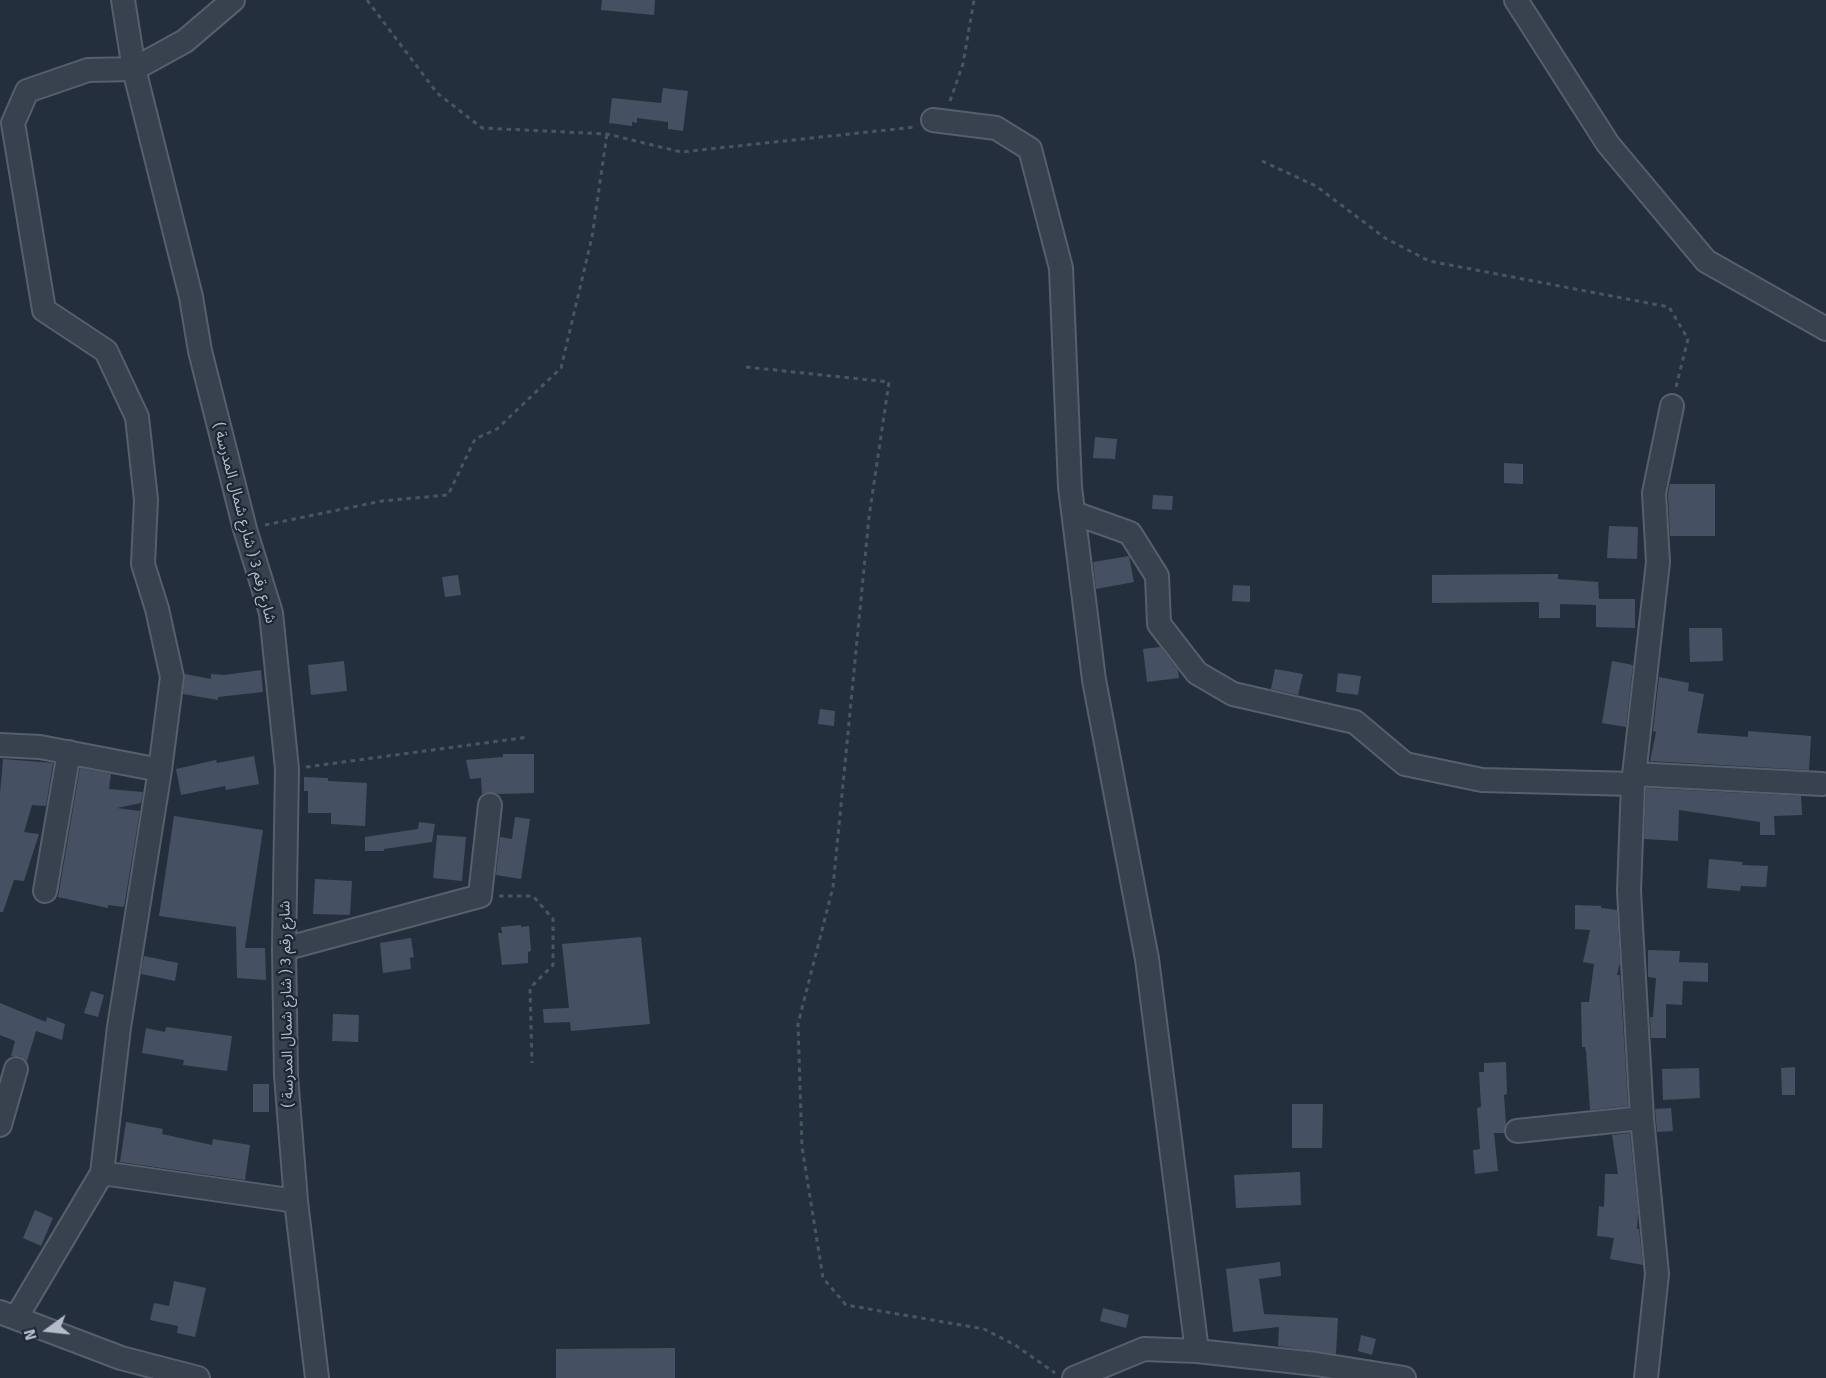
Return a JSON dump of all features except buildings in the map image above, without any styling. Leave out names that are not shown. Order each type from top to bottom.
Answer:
[{"type":"street","name":"شارع رقم 3 ( شارع شمال المدرسة )","points":[[123,0],[134,69],[191,297],[200,351],[245,529],[271,613],[286,769],[284,949],[286,1076],[296,1201],[317,1378]]},
{"type":"street","points":[[198,1378],[121,1358],[8,1315],[102,1173],[119,1027],[160,770],[172,676],[144,564],[146,500],[137,417],[106,351],[44,310],[13,123],[27,91],[88,70],[134,69],[185,41],[233,0]]},
{"type":"street","points":[[1516,0],[1608,144],[1706,261],[1826,329]]},
{"type":"street","points":[[933,120],[996,128],[1030,149],[1061,268],[1070,487],[1094,680],[1147,959],[1197,1350]]},
{"type":"street","points":[[1646,1378],[1657,1274],[1642,1118],[1629,891],[1634,779],[1658,562],[1654,493],[1672,406]]},
{"type":"street","points":[[1074,513],[1130,533],[1157,576],[1159,624],[1197,673],[1233,694],[1355,722],[1405,765],[1482,780],[1634,779],[1822,784]]},
{"type":"street","points":[[0,745],[40,747],[160,770]]},
{"type":"street","points":[[45,891],[69,752]]},
{"type":"street","points":[[284,949],[480,896],[490,806]]},
{"type":"street","points":[[0,1125],[16,1069]]},
{"type":"street","points":[[1517,1131],[1642,1118]]},
{"type":"street","points":[[102,1173],[296,1201]]},
{"type":"street","points":[[1074,1378],[1144,1349],[1197,1350],[1316,1364],[1404,1378]]},
{"type":"path","points":[[367,0],[437,93],[482,128],[607,134],[681,153],[927,126],[952,99],[963,64],[974,0]]},
{"type":"path","points":[[245,529],[382,501],[448,495],[475,439],[497,429],[561,368],[591,237],[607,134]]},
{"type":"path","points":[[1262,161],[1316,186],[1385,238],[1429,261],[1669,307],[1688,339],[1672,406]]},
{"type":"path","points":[[746,367],[889,382],[869,517],[833,887],[798,1024],[802,1148],[823,1278],[846,1305],[984,1329],[1016,1345],[1061,1378]]},
{"type":"path","points":[[286,769],[529,737]]},
{"type":"path","points":[[480,896],[534,896],[553,920],[553,965],[530,988],[532,1063]]}]
